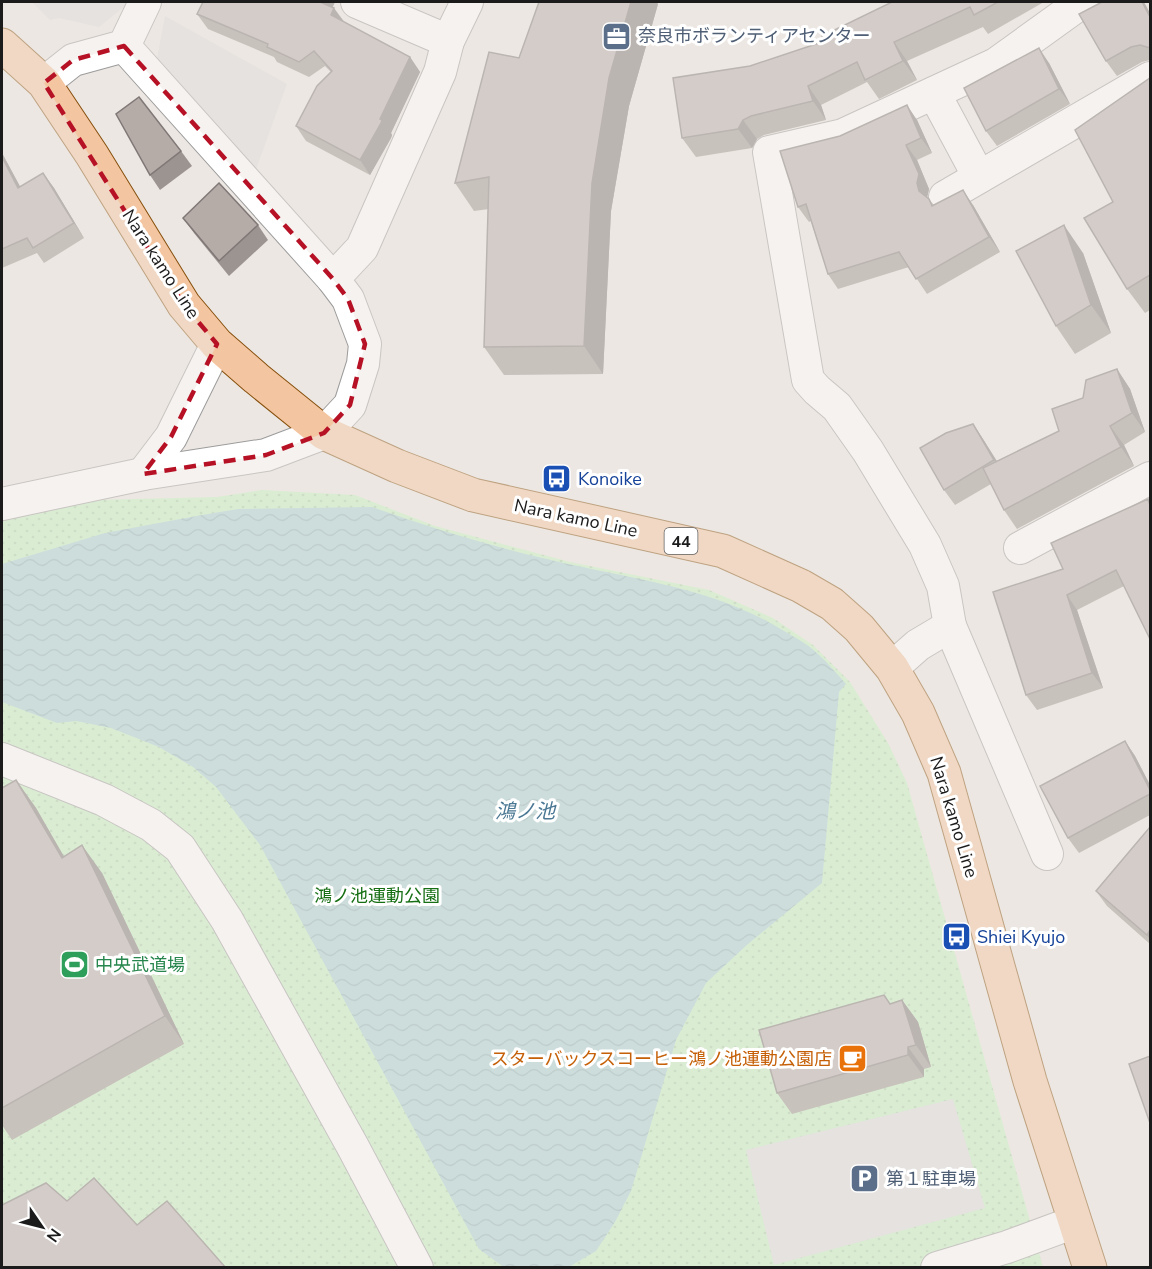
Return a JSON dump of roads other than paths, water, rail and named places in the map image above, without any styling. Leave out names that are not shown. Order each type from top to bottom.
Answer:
[{"type":"main road","name":"Nara kamo Line","points":[[2,45],[44,83],[92,155],[178,296],[217,344],[324,433],[397,466],[473,495],[607,524],[732,555],[777,574],[832,604],[859,628],[892,668],[918,713],[944,773],[1030,1081],[1090,1268]]},
{"type":"street","points":[[44,83],[73,60],[124,46],[145,2]]},
{"type":"street","points":[[357,2],[448,41]]},
{"type":"street","points":[[333,279],[362,248],[440,72],[448,41],[467,2]]},
{"type":"street","points":[[1047,854],[950,626],[943,586],[925,545],[868,451],[837,407],[808,380],[769,152],[843,135],[996,64],[1082,2]]},
{"type":"street","points":[[2,504],[143,474],[266,455],[324,433],[350,405],[363,364],[365,344],[348,299],[333,279],[124,46]]},
{"type":"street","points":[[945,197],[1150,78]]},
{"type":"street","points":[[934,93],[980,177]]},
{"type":"street","points":[[143,474],[171,437],[217,344]]},
{"type":"street","points":[[1020,548],[1150,478]]},
{"type":"street","points":[[892,668],[918,645],[950,626]]},
{"type":"street","points":[[2,759],[104,800],[151,825],[180,848],[232,930],[353,1147],[417,1268]]},
{"type":"street","points":[[937,1268],[1075,1222]]},
{"type":"water","name":"鴻ノ池","points":[[372,507],[506,549],[671,586],[729,604],[757,616],[806,644],[822,657],[846,684],[839,692],[822,883],[748,944],[706,983],[676,1040],[631,1191],[596,1251],[569,1267],[505,1268],[479,1249],[260,845],[216,787],[193,767],[159,747],[111,728],[76,721],[57,723],[2,702],[2,564],[105,533],[238,509]]},
{"type":"place","name":"奈良市ボランティアセンター","points":[[617,36]]},
{"type":"place","name":"Konoike","points":[[557,479]]},
{"type":"place","name":"Shiei Kyujo","points":[[956,937]]},
{"type":"place","name":"中央武道場","points":[[74,965]]},
{"type":"place","name":"スターバックスコーヒー鴻ノ池運動公園店","points":[[853,1059]]},
{"type":"place","name":"第１駐車場","points":[[865,1179]]},
{"type":"park label","name":"鴻ノ池運動公園","points":[[377,896]]}]
